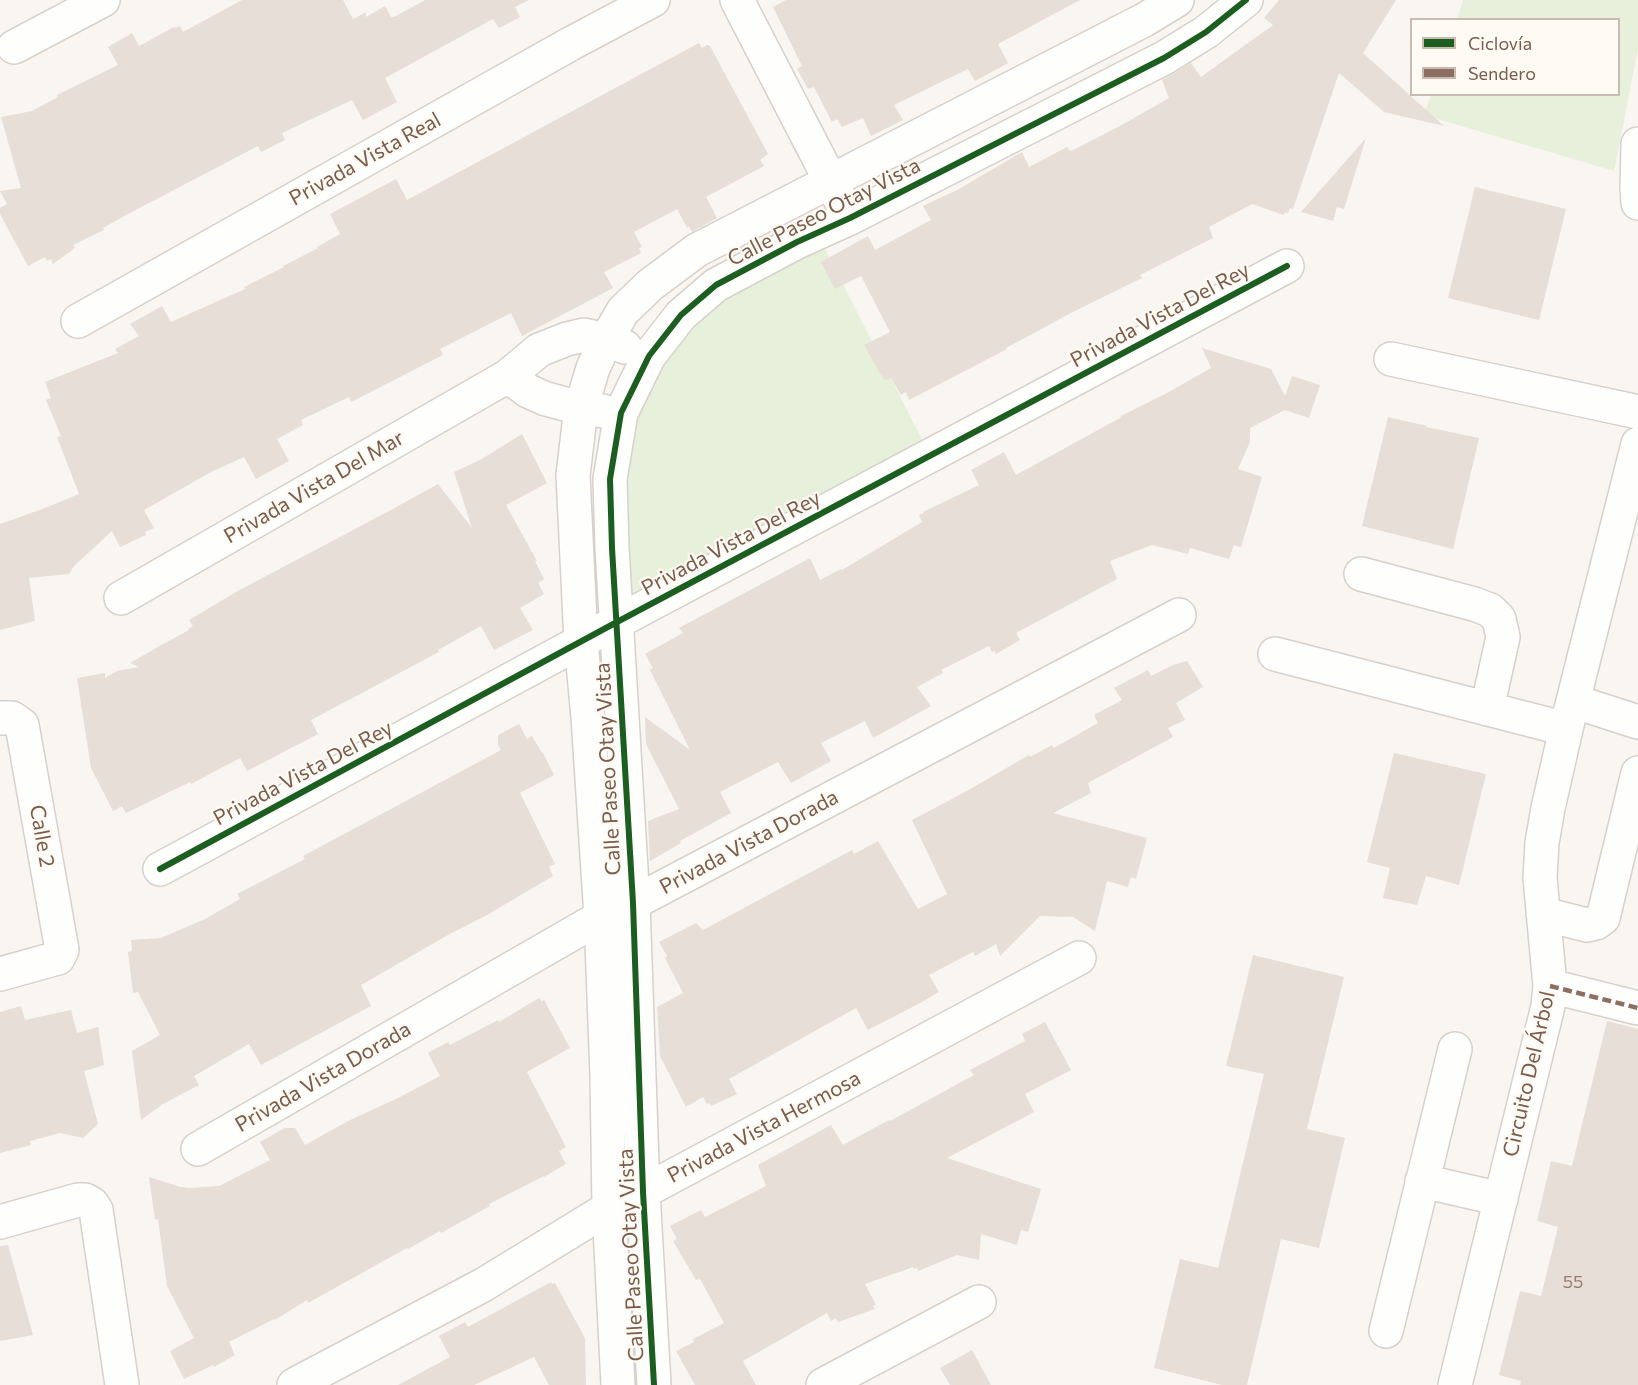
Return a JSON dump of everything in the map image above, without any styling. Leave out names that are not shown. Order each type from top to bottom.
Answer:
[{"type":"street","points":[[14,46],[104,0]]},
{"type":"street","name":"Privada Vista Real","points":[[78,321],[572,43],[653,0]]},
{"type":"street","points":[[737,0],[850,218]]},
{"type":"street","name":"Calle Paseo Otay Vista","points":[[618,1385],[609,1208],[601,917],[581,642],[573,475],[581,408],[593,368],[623,311],[650,285],[697,250],[1144,20],[1178,0]]},
{"type":"street","name":"Calle Paseo Otay Vista","points":[[654,1385],[643,1192],[633,903],[612,548],[610,479],[621,413],[650,356],[681,315],[716,285],[1164,58],[1206,32],[1246,0]]},
{"type":"street","points":[[1144,20],[1164,58]]},
{"type":"street","points":[[1638,144],[1636,188],[1638,203]]},
{"type":"street","name":"Privada Vista Del Rey","points":[[160,869],[617,622],[1287,267]]},
{"type":"street","name":"Privada Vista Del Mar","points":[[122,598],[508,376],[539,350],[584,335],[606,340],[650,356]]},
{"type":"street","points":[[1391,359],[1638,412]]},
{"type":"street","points":[[508,376],[528,391],[546,399],[581,408],[621,413]]},
{"type":"street","name":"Circuito Del Árbol","points":[[1455,1385],[1548,1006],[1550,986],[1540,878],[1542,843],[1570,715],[1638,444]]},
{"type":"street","points":[[1360,574],[1474,604],[1490,610],[1499,619],[1503,637],[1487,708]]},
{"type":"street","name":"Privada Vista Dorada","points":[[198,1149],[601,917],[633,903],[1179,615]]},
{"type":"street","points":[[1275,654],[1487,708],[1638,722]]},
{"type":"street","name":"Calle 2","points":[[0,974],[58,958],[62,950],[22,725],[6,718]]},
{"type":"street","points":[[1543,914],[1587,924],[1596,924],[1603,918],[1638,773]]},
{"type":"street","name":"Privada Vista Hermosa","points":[[294,1385],[483,1285],[609,1208],[643,1192],[1078,958]]},
{"type":"street","points":[[1550,986],[1638,1008]]},
{"type":"street","points":[[1386,1331],[1455,1049]]},
{"type":"street","points":[[1422,1181],[1501,1199]]},
{"type":"street","points":[[0,1222],[78,1200],[85,1200],[93,1204],[96,1210],[122,1385]]},
{"type":"street","points":[[823,1385],[979,1302]]},
{"type":"green space","points":[[1463,0],[1638,0],[1638,49],[1614,171],[1424,115],[1431,96],[1620,96],[1620,18],[1457,18]]},
{"type":"green space","points":[[819,237],[933,461],[617,622],[610,479],[681,315]]},
{"type":"building","points":[[242,0],[343,0],[353,19],[366,12],[366,17],[385,6],[391,17],[394,17],[425,0],[529,0],[515,7],[520,17],[499,28],[493,19],[385,78],[397,102],[363,120],[352,100],[282,133],[285,140],[261,152],[258,146],[126,215],[103,228],[104,230],[73,245],[75,248],[53,264],[51,259],[47,261],[45,257],[28,266],[0,214],[0,208],[7,204],[0,191],[21,188],[1,117],[32,111],[58,97],[57,95],[118,65],[108,47],[132,33],[139,46],[174,27],[180,26],[183,32]]},
{"type":"building","points":[[786,0],[1080,0],[998,44],[1008,63],[975,81],[968,69],[894,105],[903,120],[871,136],[863,118],[842,127],[837,119],[832,122],[814,87],[808,89],[797,69],[802,66],[773,7]]},
{"type":"building","points":[[1279,0],[1396,0],[1363,53],[1444,126],[1384,112],[1339,73],[1293,209],[1290,208],[1288,213],[1285,212],[1284,215],[1252,204],[1209,227],[1213,238],[1140,275],[1142,278],[1071,313],[909,400],[906,392],[901,395],[891,378],[884,380],[864,345],[890,332],[861,276],[835,289],[821,262],[868,236],[875,250],[931,220],[923,206],[959,189],[1022,152],[1029,167],[1067,147],[1071,151],[1120,126],[1169,98],[1162,80],[1191,63],[1201,77],[1273,25],[1264,18]]},
{"type":"building","points":[[699,43],[702,48],[710,46],[768,154],[760,160],[764,166],[706,197],[717,218],[692,232],[689,226],[687,228],[677,209],[634,232],[642,247],[639,248],[641,253],[604,272],[613,288],[522,336],[511,313],[440,349],[443,354],[441,356],[351,402],[349,397],[301,420],[303,425],[277,439],[289,461],[256,479],[244,457],[211,472],[144,510],[154,528],[145,532],[146,535],[120,547],[112,531],[74,566],[69,574],[29,578],[35,621],[0,630],[0,524],[79,494],[57,437],[61,436],[46,400],[51,398],[45,382],[118,353],[115,349],[139,336],[130,324],[162,306],[171,322],[245,289],[244,287],[318,248],[340,234],[330,214],[396,179],[407,200]]},
{"type":"building","points":[[1366,138],[1344,209],[1337,207],[1333,221],[1301,212]]},
{"type":"building","points":[[1475,187],[1566,209],[1539,320],[1448,298]]},
{"type":"building","points":[[1202,348],[1271,369],[1285,396],[1292,376],[1320,385],[1309,418],[1285,410],[1250,428],[1250,442],[1238,469],[1262,477],[1241,547],[1234,545],[1229,559],[1190,548],[1188,554],[1152,545],[1110,561],[1117,579],[1016,633],[1020,640],[996,654],[989,646],[941,670],[943,673],[917,687],[931,706],[873,738],[865,721],[821,743],[831,761],[791,783],[778,762],[720,792],[731,813],[680,841],[681,843],[650,861],[648,821],[679,809],[646,744],[645,717],[690,750],[650,670],[653,668],[645,654],[683,633],[679,628],[810,558],[820,580],[842,570],[922,522],[919,515],[923,512],[979,485],[971,470],[1004,452],[1016,475],[1167,393],[1211,368]]},
{"type":"building","points":[[1388,417],[1479,438],[1453,549],[1362,526]]},
{"type":"building","points":[[522,434],[547,483],[506,505],[537,561],[535,561],[544,579],[538,583],[544,594],[520,608],[533,630],[494,650],[481,626],[438,650],[439,652],[311,720],[318,734],[247,771],[240,758],[191,784],[190,782],[126,813],[122,806],[113,811],[91,768],[77,678],[105,673],[105,678],[117,671],[139,667],[130,663],[189,630],[193,626],[189,620],[236,592],[438,484],[472,528],[454,472],[480,460]]},
{"type":"building","points":[[1187,661],[1203,687],[1176,703],[1185,720],[1168,728],[1173,737],[1088,783],[1091,793],[1053,813],[1147,838],[1136,879],[1131,877],[1128,887],[1107,881],[1095,931],[1073,917],[1040,916],[1000,956],[996,944],[975,956],[973,952],[929,975],[939,992],[922,1002],[868,1030],[856,1008],[729,1079],[737,1094],[711,1106],[703,1097],[686,1107],[660,1056],[657,1007],[683,993],[659,942],[696,923],[703,930],[852,850],[854,854],[878,841],[918,909],[947,894],[912,820],[1029,755],[1030,757],[1052,745],[1054,748],[1098,723],[1094,715],[1122,700],[1114,688],[1148,670],[1151,676]]},
{"type":"building","points":[[519,724],[527,739],[532,736],[554,775],[520,793],[555,864],[549,867],[553,876],[361,985],[371,1006],[261,1065],[249,1044],[194,1076],[199,1085],[163,1104],[141,1120],[132,1051],[160,1035],[138,992],[133,993],[128,952],[132,951],[131,940],[161,938],[205,919],[240,899],[237,894],[305,859],[303,856],[501,750],[498,745],[498,735]]},
{"type":"building","points":[[1394,753],[1486,774],[1459,885],[1426,876],[1417,905],[1383,898],[1390,868],[1367,862]]},
{"type":"building","points":[[1253,955],[1344,977],[1307,1129],[1345,1138],[1319,1248],[1281,1239],[1247,1385],[1222,1385],[1154,1368],[1180,1259],[1218,1268],[1264,1074],[1226,1066]]},
{"type":"building","points":[[539,998],[542,1002],[544,1000],[570,1048],[527,1072],[566,1147],[559,1151],[566,1164],[489,1204],[490,1206],[441,1233],[440,1231],[308,1303],[307,1300],[275,1320],[229,1342],[235,1355],[214,1367],[213,1365],[184,1379],[170,1351],[194,1338],[167,1286],[158,1219],[155,1220],[149,1177],[180,1187],[219,1186],[270,1160],[260,1142],[285,1128],[295,1128],[305,1145],[348,1121],[398,1098],[440,1076],[428,1053],[448,1042],[450,1045],[498,1020],[499,1022]]},
{"type":"building","points":[[21,1006],[25,1020],[71,1010],[77,1033],[98,1027],[104,1065],[84,1071],[98,1124],[83,1138],[60,1133],[30,1141],[31,1145],[0,1153],[0,1012]]},
{"type":"building","points":[[1607,1021],[1638,1029],[1638,1385],[1520,1385],[1521,1381],[1499,1375],[1520,1291],[1541,1296],[1558,1227],[1537,1221],[1551,1161],[1572,1166]]},
{"type":"building","points":[[1045,1022],[1071,1070],[1025,1094],[1034,1112],[947,1158],[1041,1189],[1028,1232],[1021,1230],[1017,1245],[981,1234],[979,1260],[957,1255],[918,1271],[913,1267],[865,1284],[876,1305],[873,1306],[875,1309],[838,1322],[836,1318],[831,1321],[827,1313],[743,1361],[756,1385],[695,1385],[676,1351],[724,1323],[700,1279],[696,1280],[673,1241],[677,1239],[670,1226],[701,1210],[705,1217],[766,1186],[758,1165],[831,1125],[843,1145],[890,1121],[974,1075],[970,1070],[1025,1041],[1022,1034]]},
{"type":"building","points":[[8,1245],[33,1335],[0,1341],[0,1246]]},
{"type":"building","points":[[551,1282],[555,1283],[585,1338],[586,1385],[549,1385],[534,1357],[474,1385],[398,1385],[450,1357],[439,1336],[465,1322],[468,1327]]},
{"type":"building","points":[[972,1350],[991,1385],[950,1385],[940,1368]]},
{"type":"marked path","points":[[1550,986],[1638,1008]]},
{"type":"cycle path","points":[[654,1385],[643,1192],[633,903],[612,548],[610,479],[621,413],[649,356],[681,315],[716,285],[1164,58],[1206,32],[1246,0]]},
{"type":"cycle path","points":[[160,869],[617,622],[1287,266]]}]
